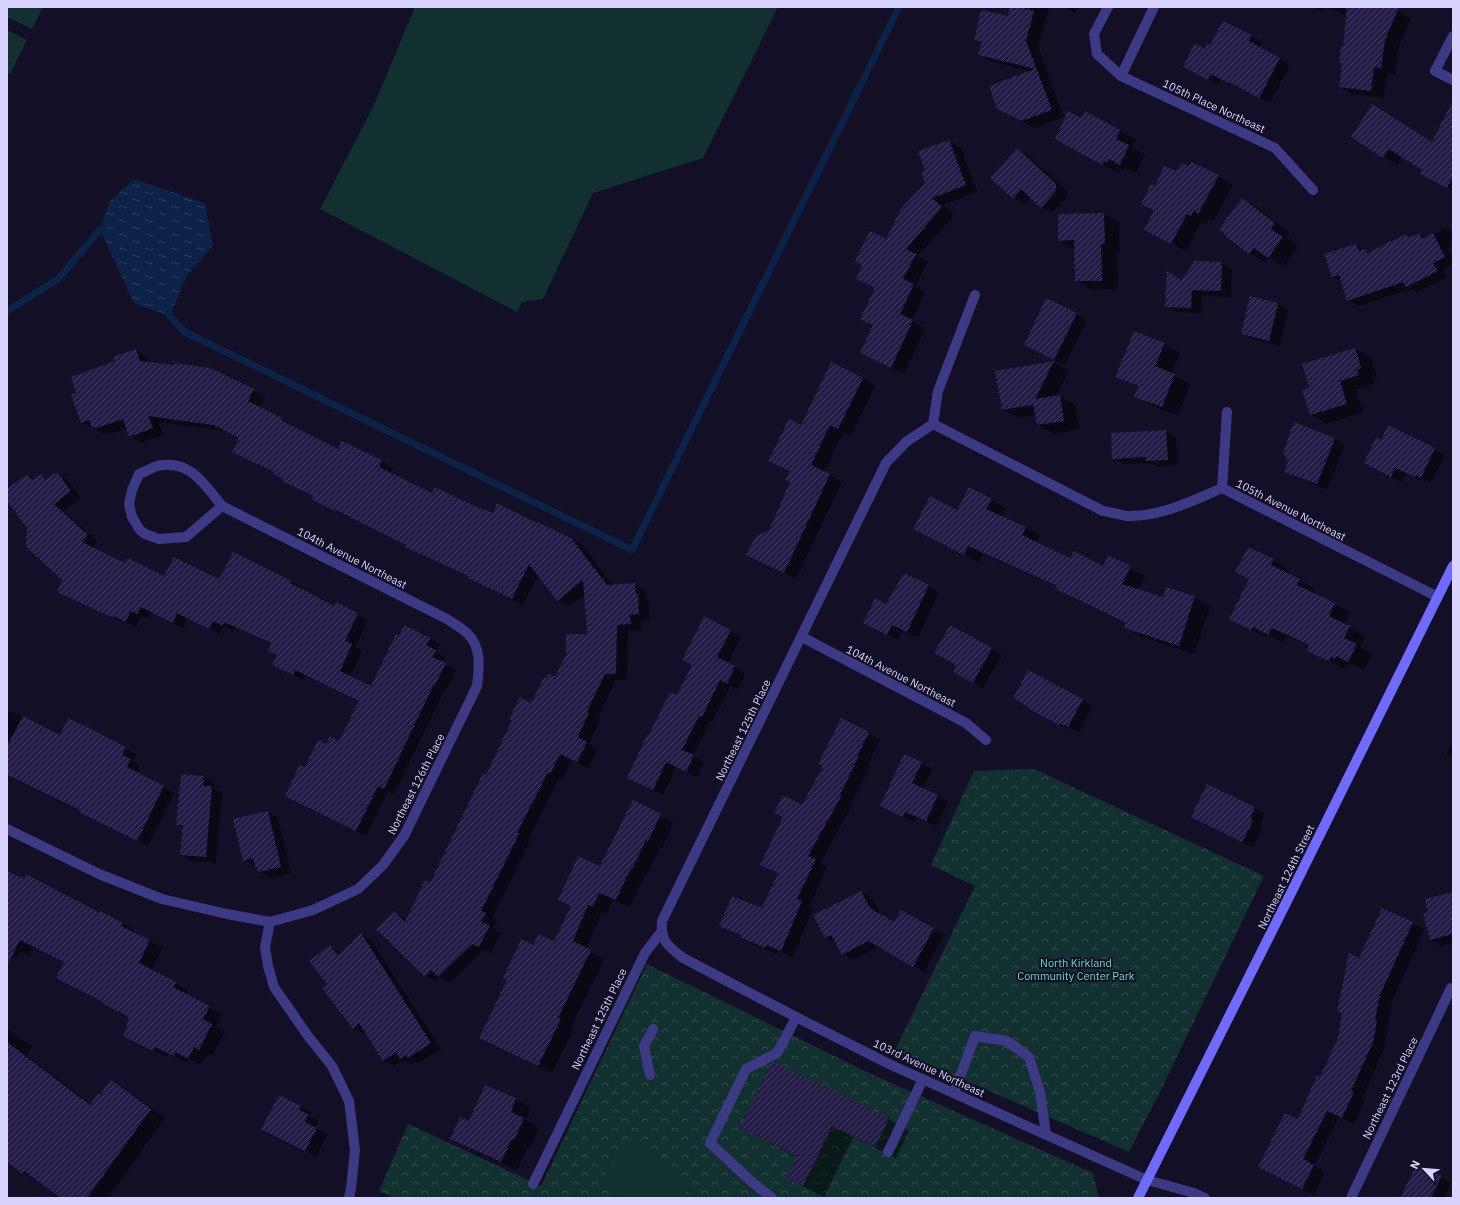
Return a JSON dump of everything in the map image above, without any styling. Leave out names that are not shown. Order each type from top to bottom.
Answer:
[{"type":"main road","name":"Northeast 124th Street","points":[[1138,1198],[1278,920],[1453,566]]},
{"type":"street","name":"105th Place Northeast","points":[[1108,7],[1094,34],[1097,54],[1121,76],[1275,148],[1313,190]]},
{"type":"street","points":[[1121,76],[1154,7]]},
{"type":"street","points":[[1453,36],[1436,72],[1453,80]]},
{"type":"street","points":[[933,424],[938,391],[976,295]]},
{"type":"street","points":[[1222,488],[1227,412]]},
{"type":"street","name":"105th Avenue Northeast","points":[[933,424],[1103,511],[1127,516],[1154,513],[1186,503],[1222,488],[1438,597]]},
{"type":"street","name":"Northeast 125th Place","points":[[533,1184],[645,953],[661,932],[662,921],[802,638],[886,463],[906,442],[933,424]]},
{"type":"street","name":"104th Avenue Northeast","points":[[222,506],[186,537],[158,539],[145,534],[140,530],[132,517],[129,504],[132,490],[139,474],[156,466],[178,465],[190,471],[200,479],[222,506],[447,619],[469,634]]},
{"type":"street","name":"Northeast 126th Place","points":[[270,922],[313,910],[358,889],[383,865],[404,836],[477,686],[479,665],[477,648],[469,634]]},
{"type":"street","name":"104th Avenue Northeast","points":[[802,638],[966,723],[986,740]]},
{"type":"street","points":[[7,829],[99,874],[162,899],[270,922],[265,947],[268,966],[274,987],[308,1036],[332,1066],[349,1101],[355,1150],[349,1198]]},
{"type":"street","name":"103rd Avenue Northeast","points":[[661,932],[667,946],[683,958],[796,1017],[923,1079],[1146,1180],[1194,1193],[1205,1198]]},
{"type":"street","name":"Northeast 123rd Place","points":[[1351,1198],[1451,988]]},
{"type":"street","points":[[772,1198],[752,1182],[710,1142],[746,1069],[777,1052],[796,1017]]},
{"type":"street","points":[[650,1075],[644,1046],[653,1029]]},
{"type":"street","points":[[954,1093],[975,1036],[1007,1042],[1029,1057],[1040,1092],[1046,1134]]},
{"type":"street","points":[[888,1152],[923,1079]]},
{"type":"green space","points":[[7,7],[43,7],[32,29],[7,17]]},
{"type":"green space","points":[[415,7],[778,7],[703,158],[593,193],[543,299],[522,302],[517,312],[320,209],[374,105]]},
{"type":"green space","points":[[7,30],[27,40],[10,74],[7,73]]},
{"type":"green space","name":"North Kirkland Community Center Park","points":[[1034,769],[1264,876],[1161,1090],[1129,1152],[895,1050],[975,886],[931,865],[974,771]]},
{"type":"green space","points":[[647,964],[871,1074],[1093,1173],[1099,1198],[394,1198],[379,1191],[408,1124],[541,1186]]},
{"type":"green space","points":[[636,1139],[692,1186],[682,1198],[628,1198],[603,1177]]},
{"type":"water","points":[[134,179],[205,203],[213,246],[187,275],[170,316],[134,303],[100,230],[109,202]]},
{"type":"building","points":[[1010,7],[1019,7],[1034,11],[1026,41],[1052,110],[1021,121],[997,109],[989,86],[1035,69],[978,55],[982,42],[974,40],[981,10],[1008,16]]},
{"type":"building","points":[[1347,7],[1399,7],[1385,40],[1381,68],[1374,67],[1371,91],[1339,87],[1342,63],[1339,63],[1341,46],[1343,46]]},
{"type":"building","points":[[1223,21],[1252,35],[1249,41],[1280,58],[1259,98],[1210,74],[1208,80],[1183,67],[1194,44],[1205,49],[1207,43],[1210,45]]},
{"type":"building","points":[[1453,100],[1453,176],[1447,188],[1420,174],[1422,170],[1389,149],[1383,158],[1351,137],[1372,104],[1432,142]]},
{"type":"building","points":[[1068,111],[1081,118],[1085,111],[1120,130],[1116,139],[1129,145],[1120,165],[1109,159],[1107,163],[1104,161],[1102,165],[1055,139]]},
{"type":"building","points":[[949,140],[966,185],[932,198],[942,207],[906,249],[916,254],[903,279],[914,284],[900,314],[913,320],[891,368],[860,353],[873,325],[860,319],[875,288],[856,279],[862,265],[855,261],[870,231],[886,239],[901,209],[925,183],[921,172],[925,171],[918,151]]},
{"type":"building","points":[[1017,148],[1056,184],[1056,191],[1041,208],[1021,189],[1013,199],[990,178]]},
{"type":"building","points":[[1191,162],[1219,175],[1198,214],[1194,210],[1191,216],[1187,214],[1171,244],[1144,230],[1154,210],[1141,204],[1151,184],[1155,186],[1164,166],[1176,171],[1181,163],[1189,166]]},
{"type":"building","points":[[1242,198],[1275,223],[1271,229],[1283,237],[1268,258],[1254,248],[1249,254],[1226,237],[1227,236],[1219,229]]},
{"type":"building","points":[[1104,213],[1105,244],[1101,244],[1102,281],[1075,281],[1074,240],[1058,241],[1058,214]]},
{"type":"building","points":[[1419,233],[1422,239],[1433,233],[1445,257],[1433,263],[1438,271],[1406,287],[1403,282],[1347,301],[1339,275],[1332,277],[1324,254],[1356,244],[1359,251],[1366,249],[1367,253],[1406,234],[1408,237],[1411,235],[1412,237]]},
{"type":"building","points":[[1195,261],[1222,262],[1221,291],[1192,290],[1191,308],[1165,307],[1167,271],[1181,280]]},
{"type":"building","points":[[1250,296],[1278,303],[1269,341],[1241,334]]},
{"type":"building","points":[[1046,298],[1077,313],[1054,360],[1024,345]]},
{"type":"building","points":[[1134,331],[1165,343],[1155,366],[1175,374],[1162,407],[1134,397],[1138,386],[1115,377]]},
{"type":"building","points":[[1355,348],[1361,368],[1357,370],[1359,375],[1340,381],[1347,404],[1310,415],[1302,390],[1309,387],[1302,364]]},
{"type":"building","points":[[136,349],[140,361],[174,365],[175,363],[210,368],[254,389],[248,401],[282,418],[281,420],[290,425],[338,449],[342,441],[382,460],[379,467],[432,493],[435,487],[483,510],[493,513],[497,503],[571,538],[607,585],[635,583],[636,594],[638,594],[639,614],[630,615],[631,624],[617,625],[616,674],[605,674],[587,711],[589,712],[578,737],[587,742],[577,762],[560,754],[551,773],[548,772],[517,833],[519,834],[481,911],[486,913],[481,922],[490,925],[479,947],[472,944],[438,977],[431,970],[425,977],[376,929],[394,911],[405,922],[425,880],[430,883],[483,773],[486,775],[512,720],[509,719],[520,697],[531,703],[544,677],[547,678],[549,674],[555,677],[566,655],[566,634],[587,634],[583,580],[557,601],[529,564],[512,599],[468,578],[468,576],[405,547],[406,545],[336,510],[335,511],[312,500],[313,496],[282,481],[283,479],[273,474],[274,472],[232,452],[239,438],[213,425],[148,416],[153,428],[129,437],[123,419],[97,428],[92,428],[89,420],[81,423],[71,395],[76,393],[71,377],[115,361],[113,357]]},
{"type":"building","points":[[1054,361],[1035,399],[1060,395],[1064,421],[1037,425],[1033,404],[1002,410],[995,371]]},
{"type":"building","points":[[831,362],[863,378],[838,429],[830,425],[811,465],[830,474],[784,573],[746,555],[756,536],[769,530],[790,482],[785,480],[790,471],[768,461],[789,419],[801,425]]},
{"type":"building","points":[[1294,422],[1335,438],[1317,484],[1284,472],[1288,462],[1283,453]]},
{"type":"building","points":[[1388,425],[1435,448],[1421,478],[1416,475],[1415,477],[1395,468],[1391,477],[1364,463],[1376,437],[1381,440]]},
{"type":"building","points":[[1166,430],[1168,460],[1146,461],[1145,457],[1112,459],[1111,433]]},
{"type":"building","points":[[57,472],[71,491],[54,504],[88,535],[82,542],[125,563],[128,558],[164,576],[174,557],[219,579],[233,552],[291,581],[290,583],[334,606],[336,602],[358,613],[345,641],[352,644],[340,671],[371,686],[396,634],[399,635],[404,625],[430,638],[426,645],[436,650],[432,657],[446,663],[435,685],[434,684],[384,789],[378,786],[356,831],[285,796],[299,765],[305,767],[318,740],[326,744],[330,736],[339,741],[359,701],[295,670],[293,675],[272,665],[277,655],[268,651],[271,643],[224,622],[222,626],[213,621],[209,629],[177,613],[173,623],[141,607],[137,614],[131,611],[125,622],[57,592],[62,580],[26,547],[27,528],[7,501],[7,489],[27,474],[32,480],[41,474],[45,480]]},
{"type":"building","points":[[969,487],[992,499],[986,509],[1026,527],[1022,535],[1070,558],[1074,551],[1103,566],[1108,555],[1131,566],[1122,584],[1163,597],[1166,587],[1195,596],[1179,646],[1124,628],[1126,623],[1056,589],[1057,586],[968,546],[964,555],[913,529],[930,496],[957,510]]},
{"type":"building","points":[[1248,547],[1274,559],[1271,565],[1300,579],[1297,585],[1335,603],[1329,616],[1350,626],[1344,638],[1357,644],[1348,662],[1336,656],[1334,659],[1331,657],[1329,661],[1307,651],[1309,645],[1272,628],[1268,635],[1253,627],[1251,630],[1229,619],[1249,579],[1235,572]]},
{"type":"building","points":[[904,573],[929,585],[907,632],[892,625],[887,635],[863,623],[875,598],[886,604]]},
{"type":"building","points":[[704,616],[731,630],[717,657],[735,666],[727,684],[720,680],[702,717],[699,716],[682,750],[694,755],[686,772],[666,762],[653,790],[627,778],[648,733],[649,734],[670,692],[677,695],[692,665],[682,660]]},
{"type":"building","points":[[950,625],[992,648],[973,683],[953,672],[956,665],[934,653]]},
{"type":"building","points":[[1028,670],[1083,699],[1068,727],[1060,723],[1059,725],[1027,708],[1028,707],[1013,698]]},
{"type":"building","points":[[23,716],[60,735],[68,718],[89,728],[126,747],[122,755],[131,759],[127,767],[164,786],[137,841],[79,812],[80,810],[7,775],[7,746]]},
{"type":"building","points":[[841,718],[869,732],[840,795],[842,795],[808,856],[816,859],[797,899],[802,901],[781,951],[766,945],[765,948],[740,937],[741,935],[719,926],[732,896],[762,908],[778,873],[760,865],[783,817],[774,812],[783,795],[802,805],[823,766],[818,764]]},
{"type":"building","points":[[904,754],[922,762],[912,783],[938,795],[926,821],[905,812],[903,817],[880,806]]},
{"type":"building","points":[[181,774],[204,776],[203,786],[212,786],[206,857],[180,855],[183,825],[176,825]]},
{"type":"building","points":[[1207,784],[1255,807],[1251,816],[1252,823],[1242,842],[1191,817]]},
{"type":"building","points":[[633,800],[661,814],[648,841],[646,840],[632,869],[631,868],[616,900],[599,893],[593,907],[588,905],[573,941],[591,950],[558,1018],[561,1019],[538,1066],[479,1038],[507,980],[503,978],[521,939],[533,945],[538,934],[554,941],[571,906],[558,900],[578,856],[600,866]]},
{"type":"building","points":[[268,811],[281,867],[258,872],[253,858],[243,861],[233,819]]},
{"type":"building","points":[[7,871],[24,879],[26,874],[100,913],[100,911],[123,923],[121,926],[150,940],[139,963],[176,982],[173,987],[210,1006],[203,1019],[212,1024],[199,1050],[194,1047],[188,1059],[176,1052],[174,1056],[155,1047],[153,1051],[123,1036],[128,1026],[126,1025],[129,1017],[56,978],[64,962],[20,940],[7,966]]},
{"type":"building","points":[[861,891],[870,908],[894,922],[901,910],[934,928],[913,967],[868,941],[842,955],[831,935],[825,938],[813,915]]},
{"type":"building","points":[[1453,892],[1453,934],[1430,940],[1423,913],[1428,912],[1425,899]]},
{"type":"building","points":[[1382,908],[1413,922],[1380,995],[1375,1020],[1377,1021],[1373,1042],[1351,1091],[1354,1092],[1342,1118],[1327,1111],[1303,1159],[1314,1165],[1302,1189],[1258,1167],[1285,1113],[1298,1119],[1317,1075],[1320,1077],[1338,1038],[1342,1013],[1337,1012],[1349,953],[1359,958]]},
{"type":"building","points":[[361,933],[431,1043],[408,1058],[406,1055],[400,1059],[396,1052],[383,1061],[359,1023],[353,1029],[322,988],[327,984],[309,961],[330,945],[338,955]]},
{"type":"building","points":[[7,1042],[90,1105],[98,1093],[100,1095],[111,1080],[151,1109],[87,1198],[61,1198],[24,1171],[22,1173],[7,1162]]},
{"type":"building","points":[[774,1062],[889,1118],[875,1147],[832,1126],[803,1186],[786,1178],[797,1156],[740,1128],[771,1063]]},
{"type":"building","points":[[485,1085],[516,1098],[511,1112],[524,1118],[514,1140],[512,1139],[501,1162],[450,1139],[460,1117],[469,1121]]},
{"type":"building","points":[[279,1095],[301,1106],[299,1110],[308,1114],[305,1122],[317,1128],[305,1151],[261,1129]]},
{"type":"building","points":[[1417,1164],[1442,1176],[1431,1198],[1400,1198]]},
{"type":"waterway","points":[[167,309],[170,316],[185,332],[632,550],[899,7]]},
{"type":"waterway","points":[[7,311],[58,279],[100,230],[110,232]]}]
